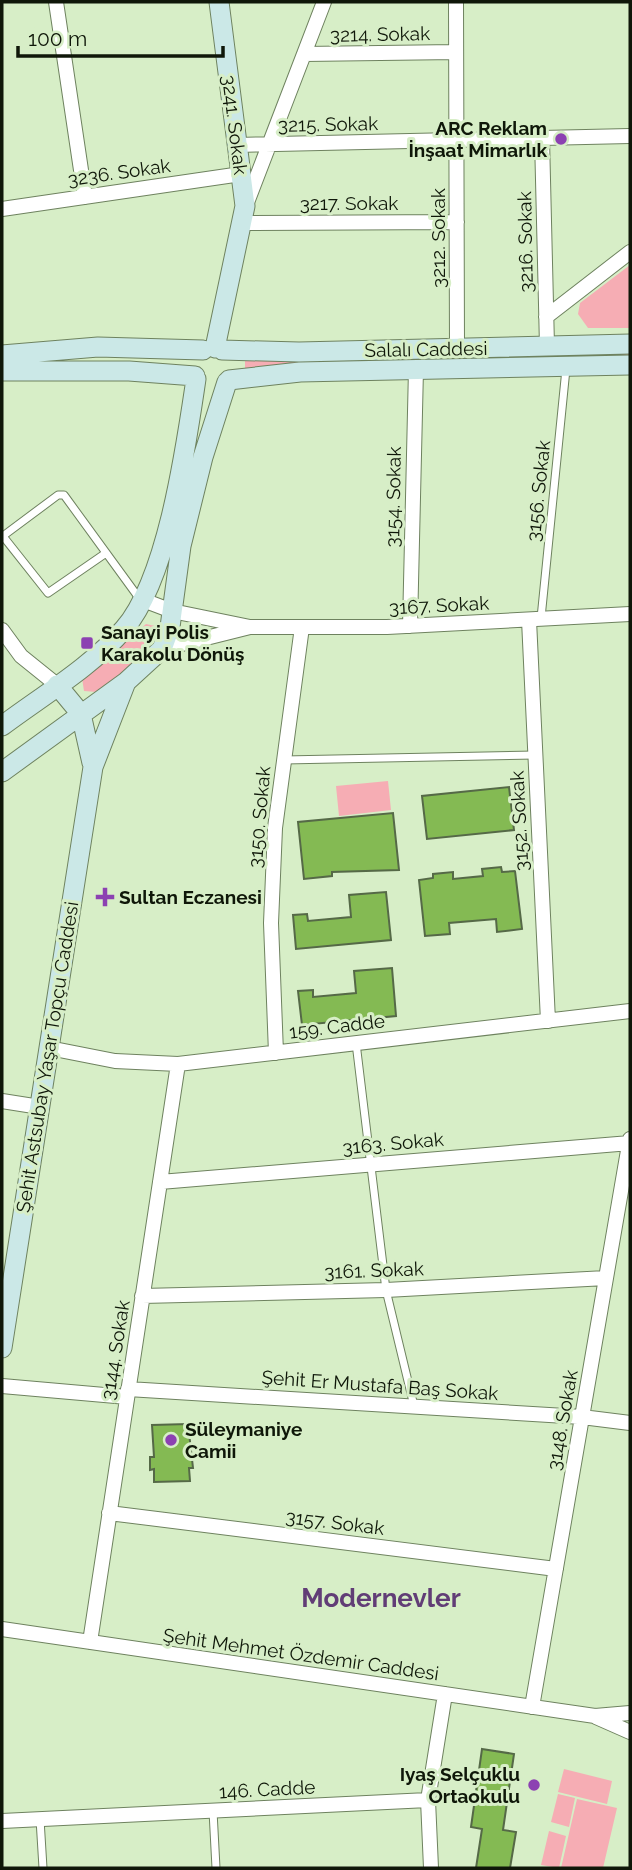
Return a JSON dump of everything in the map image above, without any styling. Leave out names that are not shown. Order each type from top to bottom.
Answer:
[{"type":"street","points":[[56,2],[85,197]]},
{"type":"street","name":"3241. Sokak","points":[[223,2],[244,214]]},
{"type":"street","points":[[2,726],[122,631],[143,600],[161,552],[185,450],[196,378],[195,360],[213,350],[244,214],[324,2]]},
{"type":"street","name":"3212. Sokak","points":[[456,2],[457,348]]},
{"type":"street","name":"3214. Sokak","points":[[304,54],[457,52]]},
{"type":"street","name":"3215. Sokak","points":[[237,145],[630,136]]},
{"type":"street","name":"3216. Sokak","points":[[542,138],[547,346]]},
{"type":"street","name":"3236. Sokak","points":[[2,209],[241,174]]},
{"type":"street","name":"3217. Sokak","points":[[244,214],[457,222]]},
{"type":"street","points":[[546,317],[630,252]]},
{"type":"street","name":"Salalı Caddesi","points":[[2,355],[98,348],[299,352],[630,344]]},
{"type":"street","points":[[162,649],[169,635],[184,533],[202,457],[228,381],[231,360],[213,350]]},
{"type":"street","name":"Salalı Caddesi","points":[[228,381],[300,372],[630,365]]},
{"type":"street","name":"3154. Sokak","points":[[410,626],[416,369]]},
{"type":"street","points":[[2,371],[117,370],[196,378],[211,388],[228,381]]},
{"type":"street","name":"3167. Sokak","points":[[143,600],[172,611],[250,627],[410,626],[630,614]]},
{"type":"street","name":"3152. Sokak","points":[[535,619],[535,755],[548,1021]]},
{"type":"street","name":"3167. Sokak","points":[[162,649],[250,627]]},
{"type":"street","name":"3150. Sokak","points":[[276,1053],[271,898],[283,760],[302,627]]},
{"type":"street","points":[[2,630],[21,656],[57,685]]},
{"type":"street","name":"Şehit Astsubay Yaşar Topçu Caddesi","points":[[81,713],[126,682],[162,649]]},
{"type":"street","name":"Şehit Astsubay Yaşar Topçu Caddesi","points":[[2,1348],[93,767],[126,682]]},
{"type":"street","name":"Şehit Astsubay Yaşar Topçu Caddesi","points":[[57,685],[81,713],[93,767]]},
{"type":"street","points":[[2,772],[81,713]]},
{"type":"street","name":"159. Cadde","points":[[49,1048],[115,1060],[178,1065],[630,1011]]},
{"type":"street","name":"3144. Sokak","points":[[89,1642],[178,1065]]},
{"type":"street","points":[[2,1101],[40,1107]]},
{"type":"street","name":"3163. Sokak","points":[[160,1182],[630,1141]]},
{"type":"street","name":"3148. Sokak","points":[[532,1707],[630,1141]]},
{"type":"street","name":"3161. Sokak","points":[[142,1296],[386,1290],[606,1278]]},
{"type":"street","name":"Şehit Er Mustafa Baş Sokak","points":[[2,1386],[414,1407],[582,1417],[630,1423]]},
{"type":"street","name":"3157. Sokak","points":[[109,1513],[556,1569]]},
{"type":"street","name":"Şehit Mehmet Özdemir Caddesi","points":[[2,1629],[595,1716],[630,1713]]},
{"type":"street","points":[[431,1868],[428,1800],[445,1694]]},
{"type":"street","name":"Şehit Mehmet Özdemir Caddesi","points":[[595,1716],[630,1732]]},
{"type":"street","name":"146. Cadde","points":[[2,1821],[428,1800]]},
{"type":"lane","name":"3156. Sokak","points":[[535,619],[566,367]]},
{"type":"lane","points":[[106,553],[48,593],[2,535],[62,494],[143,600]]},
{"type":"lane","points":[[283,760],[535,755]]},
{"type":"lane","points":[[356,1043],[386,1290],[414,1407]]},
{"type":"lane","points":[[213,1811],[216,1868]]},
{"type":"lane","points":[[40,1819],[43,1868]]},
{"type":"shaded area","points":[[630,265],[630,328],[588,328],[578,314],[580,303]]},
{"type":"shaded area","points":[[630,351],[630,358],[245,370],[245,359]]},
{"type":"shaded area","points":[[146,624],[155,626],[156,638],[141,658],[97,692],[84,691],[82,678]]},
{"type":"shaded area","points":[[388,781],[391,810],[339,816],[336,786]]},
{"type":"shaded area","points":[[564,1769],[612,1781],[607,1804],[558,1792]]},
{"type":"shaded area","points":[[558,1794],[575,1798],[569,1827],[551,1822]]},
{"type":"shaded area","points":[[577,1799],[617,1808],[603,1868],[561,1868]]},
{"type":"shaded area","points":[[549,1831],[566,1836],[559,1868],[541,1865]]},
{"type":"building","points":[[509,787],[514,830],[427,839],[422,796]]},
{"type":"building","points":[[393,813],[399,870],[332,872],[332,876],[304,879],[298,822]]},
{"type":"building","points":[[501,867],[502,872],[515,871],[522,929],[497,932],[496,919],[449,923],[450,934],[425,936],[419,880],[433,878],[433,874],[453,872],[453,879],[483,876],[482,869]]},
{"type":"building","points":[[386,892],[391,940],[296,949],[293,915],[307,914],[308,921],[351,917],[349,895]]},
{"type":"building","points":[[392,968],[396,1016],[302,1025],[298,991],[313,990],[313,997],[356,993],[354,971]]},
{"type":"building","name":"Süleymaniye Camii","points":[[188,1424],[193,1468],[189,1468],[190,1481],[154,1482],[154,1469],[150,1470],[150,1457],[154,1457],[152,1425]]},
{"type":"building","points":[[482,1749],[514,1754],[503,1830],[516,1832],[510,1868],[476,1868],[482,1829],[471,1827]]},
{"type":"place","name":"ARC Reklam İnşaat Mimarlık","points":[[561,139]]},
{"type":"place","name":"Sanayi Polis Karakolu Dönüş","points":[[87,643]]},
{"type":"place","name":"Sultan Eczanesi","points":[[105,897]]},
{"type":"place","name":"Süleymaniye Camii","points":[[171,1440]]},
{"type":"place","name":"Iyaş Selçuklu Ortaokulu","points":[[534,1785]]},
{"type":"district","name":"Modernevler","points":[[381,1598]]}]
